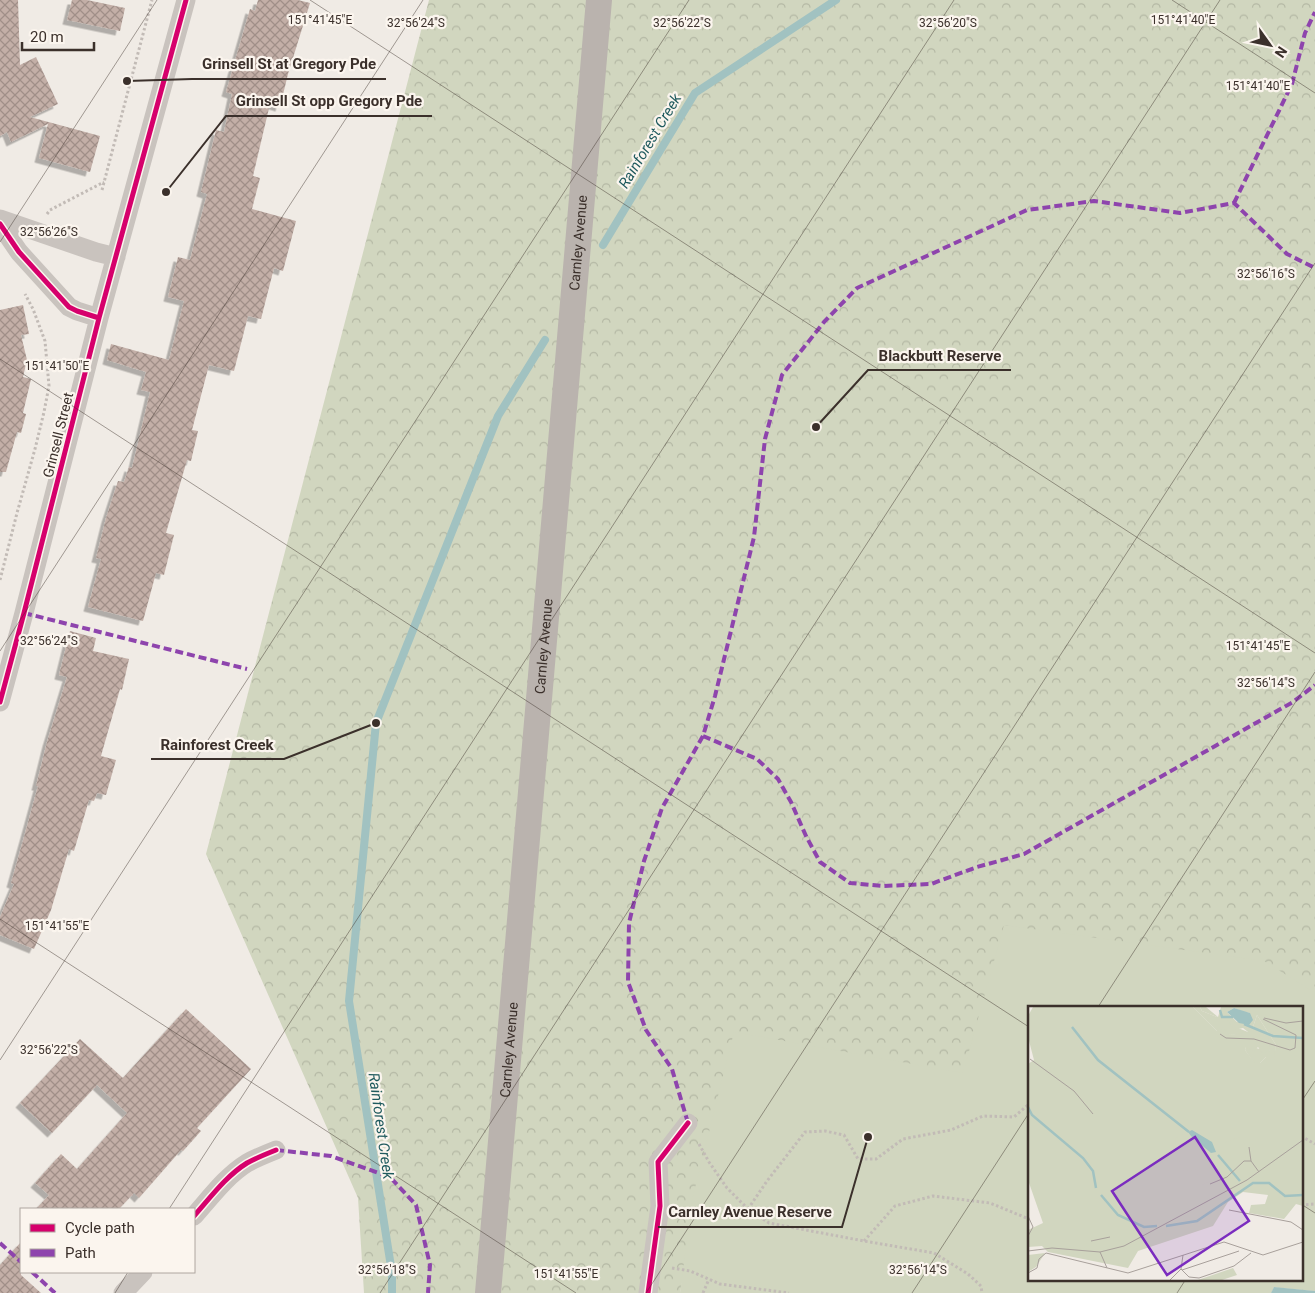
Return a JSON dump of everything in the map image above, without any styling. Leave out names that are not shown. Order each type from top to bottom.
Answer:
[{"type":"main road","name":"Carnley Avenue","points":[[488,1293],[599,0]]},
{"type":"street","name":"Grinsell Street","points":[[0,702],[99,318],[186,0]]},
{"type":"street","points":[[0,219],[96,252],[116,256]]},
{"type":"street","points":[[0,224],[19,252],[68,306],[77,312],[99,318]]},
{"type":"street","points":[[648,1293],[660,1206],[658,1162],[688,1123]]},
{"type":"street","points":[[195,1215],[232,1175],[259,1156],[276,1150]]},
{"type":"street","points":[[123,1293],[142,1273]]},
{"type":"path","points":[[102,190],[152,0]]},
{"type":"path","points":[[47,214],[50,210],[104,181]]},
{"type":"path","points":[[0,580],[38,440],[49,386],[45,341],[25,292]]},
{"type":"path","points":[[748,1209],[805,1132],[825,1131],[844,1135],[858,1160],[876,1159],[904,1139],[951,1130],[983,1116],[1014,1117],[1028,1105]]},
{"type":"path","points":[[1302,1137],[1315,1144]]},
{"type":"path","points":[[709,1162],[728,1188],[748,1209],[769,1223],[934,1253],[968,1274],[980,1286],[982,1293]]},
{"type":"path","points":[[864,1241],[895,1206],[933,1196],[990,1203],[1028,1219]]},
{"type":"path","points":[[1302,1205],[1315,1204]]},
{"type":"path","points":[[652,1266],[690,1271],[720,1284],[789,1293]]},
{"type":"path","points":[[704,1293],[709,1279]]},
{"type":"green space","points":[[429,0],[1315,0],[1315,1291],[1274,1287],[1271,1293],[745,1293],[683,1277],[680,1293],[364,1293],[358,1198],[206,854]]},
{"type":"green space","points":[[1004,925],[1264,961],[1315,993],[1315,1291],[1274,1287],[1271,1293],[680,1293],[692,1200],[734,1032],[963,1073]]},
{"type":"water","points":[[1274,1287],[1315,1291],[1315,1293],[1271,1293]]},
{"type":"building","points":[[0,0],[18,0],[20,65],[36,57],[58,104],[30,117],[100,136],[90,172],[39,158],[48,124],[11,142],[7,132],[0,136]]},
{"type":"building","points":[[72,0],[87,0],[125,8],[120,31],[67,20]]},
{"type":"building","points":[[258,0],[298,0],[310,3],[280,107],[270,104],[253,176],[260,178],[252,209],[296,221],[283,271],[274,268],[261,319],[248,316],[234,371],[209,365],[192,430],[198,431],[191,461],[187,460],[166,533],[174,535],[164,575],[156,573],[143,621],[88,607],[101,559],[96,558],[106,518],[118,481],[124,482],[129,467],[132,468],[150,392],[141,390],[146,372],[107,360],[111,344],[169,360],[184,301],[168,297],[178,257],[190,260],[207,194],[201,192],[216,130],[224,132],[232,94],[226,92],[250,9],[255,11]]},
{"type":"building","points":[[23,305],[29,334],[21,335],[27,360],[23,377],[31,379],[23,413],[26,414],[21,433],[17,432],[6,472],[0,472],[0,310]]},
{"type":"building","points":[[70,631],[96,638],[93,651],[129,659],[122,690],[120,689],[101,756],[116,760],[106,795],[97,793],[94,801],[89,800],[74,851],[69,849],[51,910],[34,949],[0,935],[0,917],[14,884],[11,883],[38,786],[36,786],[47,742],[67,677],[59,675]]},
{"type":"building","points":[[186,1009],[251,1069],[197,1128],[201,1131],[183,1151],[181,1150],[139,1198],[134,1193],[120,1208],[37,1208],[49,1195],[35,1183],[61,1154],[77,1169],[127,1113],[97,1085],[52,1133],[20,1103],[80,1039],[123,1078]]},
{"type":"building","points":[[20,1243],[20,1273],[41,1293],[0,1293],[0,1265]]},
{"type":"waterway","name":"Rainforest Creek","points":[[603,245],[695,93],[836,0]]},
{"type":"waterway","name":"Rainforest Creek","points":[[392,1293],[392,1273],[349,1001],[376,723],[498,416],[545,340]]},
{"type":"marked path","points":[[1234,203],[1292,84],[1305,33],[1315,12]]},
{"type":"marked path","points":[[688,1123],[672,1069],[646,1030],[628,982],[629,923],[644,861],[662,808],[703,736],[715,696],[754,537],[765,439],[782,375],[824,322],[857,288],[1027,210],[1094,201],[1180,213],[1234,203],[1287,254],[1315,268]]},
{"type":"marked path","points":[[24,613],[247,669]]},
{"type":"marked path","points":[[703,736],[757,759],[778,779],[820,862],[850,883],[882,886],[931,884],[977,867],[1024,854],[1293,702],[1315,685]]},
{"type":"marked path","points":[[276,1150],[331,1156],[390,1177],[416,1205],[430,1265],[428,1293]]},
{"type":"marked path","points":[[0,1243],[20,1261]]},
{"type":"marked path","points":[[33,1273],[55,1293]]},
{"type":"cycle path","points":[[0,702],[99,318],[186,0]]},
{"type":"cycle path","points":[[0,224],[19,252],[69,307],[99,318]]},
{"type":"cycle path","points":[[648,1293],[660,1206],[658,1162],[688,1123]]},
{"type":"cycle path","points":[[195,1215],[239,1168],[254,1159],[276,1150]]},
{"type":"place","name":"Grinsell St at Gregory Pde","points":[[127,81]]},
{"type":"place","name":"Grinsell St opp Gregory Pde","points":[[166,192]]},
{"type":"place","name":"Blackbutt Reserve","points":[[816,427]]},
{"type":"place","name":"Rainforest Creek","points":[[376,723]]},
{"type":"place","name":"Carnley Avenue Reserve","points":[[868,1137]]}]
